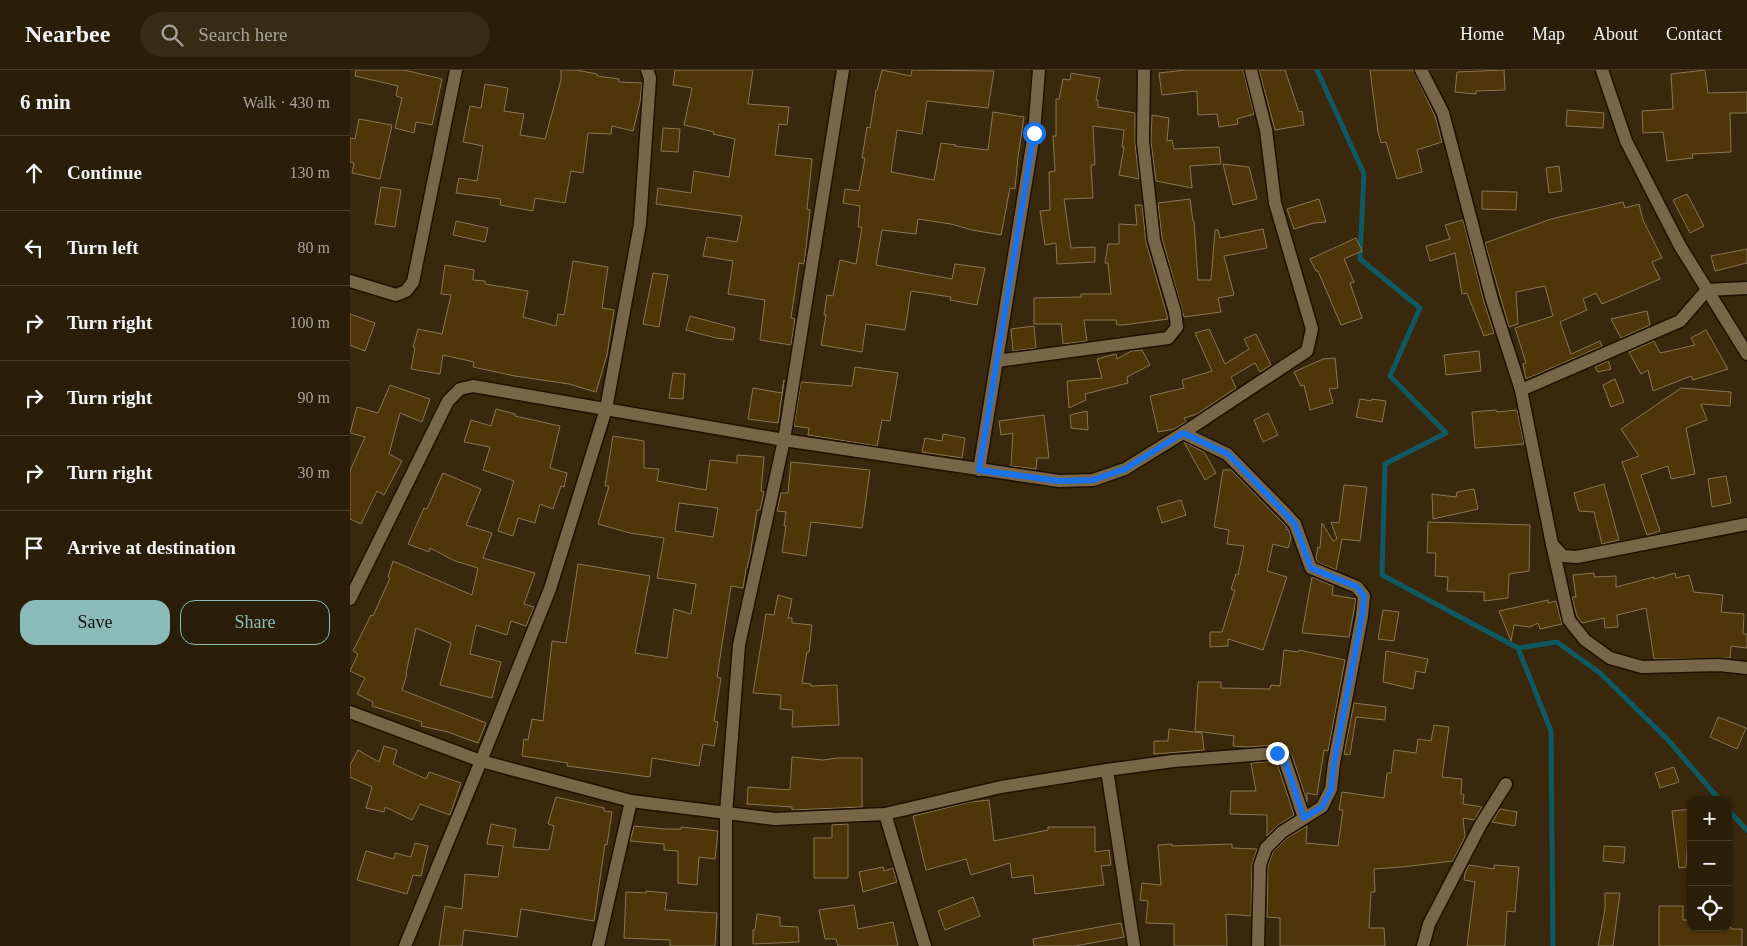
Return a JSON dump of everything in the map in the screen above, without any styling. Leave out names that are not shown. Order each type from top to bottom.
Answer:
[{"type":"street","points":[[350,281],[396,295],[406,291],[413,282],[456,70]]},
{"type":"street","points":[[405,946],[482,761],[550,589],[606,410],[640,224],[650,78],[647,70]]},
{"type":"street","points":[[726,946],[726,812],[739,645],[784,440],[843,70]]},
{"type":"street","points":[[979,470],[1034,133],[1039,70]]},
{"type":"street","points":[[997,361],[1168,338],[1177,326],[1175,312],[1154,240],[1142,142],[1144,70]]},
{"type":"street","points":[[350,599],[448,401],[460,389],[473,386],[784,440],[1059,481],[1093,480],[1125,469],[1307,351],[1312,329],[1275,203],[1266,130],[1251,70]]},
{"type":"street","points":[[1421,70],[1443,113],[1492,300],[1521,390],[1569,620],[1585,640],[1610,658],[1642,667],[1719,665],[1747,668]]},
{"type":"street","points":[[1602,70],[1626,140],[1680,246],[1747,354]]},
{"type":"street","points":[[1521,390],[1680,321],[1707,290],[1747,288]]},
{"type":"street","points":[[1183,433],[1228,454],[1285,513],[1295,524],[1311,568],[1357,587],[1364,596],[1362,616],[1334,763],[1331,790],[1322,807],[1282,832],[1266,848],[1260,865],[1258,946]]},
{"type":"street","points":[[1552,544],[1563,556],[1577,557],[1747,524]]},
{"type":"street","points":[[350,712],[482,761],[631,801],[775,819],[885,814],[1001,787],[1108,770],[1173,761],[1277,753],[1284,758],[1304,818]]},
{"type":"street","points":[[1108,770],[1134,946]]},
{"type":"street","points":[[1423,946],[1436,908],[1481,824],[1506,784]]},
{"type":"street","points":[[598,946],[631,801]]},
{"type":"street","points":[[885,814],[925,946]]},
{"type":"building","points":[[356,70],[404,70],[442,79],[432,125],[416,122],[414,133],[395,128],[402,98],[396,96],[398,86],[355,76]]},
{"type":"building","points":[[561,70],[576,70],[597,74],[597,76],[619,79],[619,82],[642,83],[640,102],[633,131],[612,126],[611,134],[588,133],[583,173],[571,171],[565,203],[535,198],[533,211],[500,205],[501,199],[456,193],[459,178],[477,181],[483,146],[463,142],[470,106],[481,108],[485,84],[508,88],[504,111],[524,114],[520,135],[545,139],[561,80]]},
{"type":"building","points":[[675,70],[753,70],[748,104],[789,107],[787,125],[779,124],[775,155],[812,159],[807,209],[810,210],[806,248],[804,264],[799,263],[791,318],[795,319],[791,345],[760,340],[765,300],[728,294],[733,261],[703,256],[707,237],[737,242],[742,216],[656,204],[658,188],[691,193],[694,171],[729,177],[735,139],[684,125],[692,88],[673,85]]},
{"type":"building","points":[[882,70],[911,76],[912,70],[994,71],[988,108],[927,101],[922,134],[897,130],[891,172],[934,180],[941,143],[988,150],[993,112],[1024,117],[1015,189],[1010,188],[1001,235],[918,219],[916,234],[882,230],[876,265],[952,279],[955,264],[985,268],[977,305],[950,300],[951,297],[911,291],[905,330],[866,324],[862,352],[821,345],[827,295],[833,296],[840,260],[856,264],[862,227],[858,227],[860,206],[843,203],[845,189],[859,191],[865,158],[862,158],[867,127],[870,128],[876,90]]},
{"type":"building","points":[[1185,70],[1243,70],[1254,114],[1237,119],[1238,124],[1219,127],[1217,114],[1198,115],[1197,91],[1162,95],[1159,73]]},
{"type":"building","points":[[1259,70],[1285,70],[1299,112],[1302,111],[1304,125],[1275,130]]},
{"type":"building","points":[[1370,70],[1413,70],[1435,116],[1442,142],[1417,150],[1422,172],[1397,179],[1386,142],[1381,143],[1378,132]]},
{"type":"building","points":[[1504,70],[1505,90],[1476,91],[1476,94],[1455,92],[1457,72]]},
{"type":"building","points":[[1705,70],[1708,93],[1747,92],[1747,113],[1730,113],[1731,152],[1692,154],[1693,158],[1667,161],[1663,132],[1643,133],[1642,111],[1673,109],[1671,74]]},
{"type":"building","points":[[1071,73],[1100,78],[1096,100],[1098,100],[1098,107],[1135,113],[1135,143],[1139,179],[1119,175],[1124,147],[1122,147],[1124,130],[1093,126],[1095,165],[1091,165],[1093,198],[1064,199],[1071,248],[1095,247],[1095,262],[1057,264],[1056,243],[1045,245],[1040,211],[1050,210],[1049,172],[1055,171],[1053,136],[1056,136],[1056,99],[1059,99],[1063,79],[1070,80]]},
{"type":"building","points":[[1567,110],[1604,113],[1603,128],[1566,126]]},
{"type":"building","points":[[1152,115],[1169,118],[1167,141],[1172,140],[1174,149],[1219,147],[1221,164],[1190,166],[1192,188],[1156,181],[1151,142]]},
{"type":"building","points":[[359,119],[392,125],[380,179],[352,173],[354,163],[350,162],[350,138],[355,139]]},
{"type":"building","points":[[663,128],[680,129],[678,152],[661,151]]},
{"type":"building","points":[[1223,164],[1249,167],[1257,199],[1233,205]]},
{"type":"building","points":[[1559,166],[1562,191],[1549,193],[1546,168]]},
{"type":"building","points":[[381,187],[401,190],[395,227],[375,224]]},
{"type":"building","points":[[1482,191],[1517,192],[1516,210],[1482,209]]},
{"type":"building","points":[[1687,194],[1704,226],[1690,233],[1673,200]]},
{"type":"building","points":[[1190,199],[1194,221],[1198,280],[1211,280],[1215,230],[1218,230],[1220,238],[1263,229],[1267,248],[1224,256],[1234,295],[1218,298],[1221,312],[1184,317],[1162,238],[1158,203]]},
{"type":"building","points":[[1319,199],[1326,222],[1314,223],[1294,229],[1287,209]]},
{"type":"building","points":[[1623,202],[1625,208],[1639,204],[1643,220],[1662,258],[1652,262],[1660,279],[1602,304],[1596,293],[1583,299],[1587,310],[1560,322],[1571,354],[1600,341],[1602,346],[1526,379],[1523,364],[1526,363],[1515,328],[1553,316],[1545,286],[1516,292],[1518,324],[1509,327],[1485,243],[1551,219]]},
{"type":"building","points":[[1135,205],[1142,205],[1146,242],[1168,319],[1123,325],[1117,325],[1116,320],[1084,320],[1087,341],[1063,344],[1061,324],[1034,324],[1034,298],[1081,297],[1081,294],[1111,294],[1108,263],[1105,263],[1108,244],[1119,244],[1119,224],[1137,225]]},
{"type":"building","points":[[1463,220],[1494,333],[1484,336],[1467,293],[1462,294],[1455,253],[1430,261],[1426,246],[1450,239],[1445,225]]},
{"type":"building","points":[[456,221],[488,228],[485,242],[453,235]]},
{"type":"building","points":[[1356,238],[1362,251],[1344,259],[1354,282],[1350,283],[1362,318],[1341,325],[1318,271],[1316,271],[1310,259]]},
{"type":"building","points":[[1747,249],[1747,263],[1715,271],[1711,256]]},
{"type":"building","points":[[573,261],[608,267],[602,308],[614,310],[607,355],[596,392],[569,384],[515,376],[473,367],[474,362],[443,355],[440,374],[411,369],[415,348],[413,347],[418,329],[442,334],[451,295],[441,294],[445,265],[474,270],[473,280],[485,281],[485,284],[528,291],[523,317],[556,326],[558,314],[564,315]]},
{"type":"building","points":[[653,273],[668,275],[659,327],[643,324]]},
{"type":"building","points":[[1647,311],[1650,325],[1621,338],[1611,319]]},
{"type":"building","points":[[350,314],[375,323],[365,351],[350,345]]},
{"type":"building","points":[[690,316],[735,328],[733,340],[716,338],[686,330]]},
{"type":"building","points":[[1034,326],[1036,348],[1013,351],[1011,329]]},
{"type":"building","points":[[1209,329],[1225,364],[1249,349],[1244,339],[1256,334],[1271,365],[1260,372],[1255,363],[1231,377],[1236,388],[1197,414],[1184,418],[1186,422],[1174,429],[1158,432],[1150,396],[1184,388],[1182,380],[1212,371],[1195,333]]},
{"type":"building","points":[[1706,330],[1728,369],[1693,380],[1691,376],[1653,391],[1648,370],[1641,374],[1629,352],[1654,341],[1660,353],[1695,345],[1691,338]]},
{"type":"building","points":[[1142,350],[1150,365],[1127,377],[1128,383],[1085,394],[1086,400],[1069,408],[1067,381],[1102,378],[1097,359],[1116,354],[1117,359],[1131,351]]},
{"type":"building","points":[[1479,351],[1481,371],[1446,375],[1444,355]]},
{"type":"building","points":[[1335,358],[1338,388],[1329,389],[1333,403],[1310,410],[1304,385],[1301,386],[1294,372],[1323,359]]},
{"type":"building","points":[[1608,361],[1611,369],[1598,372],[1595,367]]},
{"type":"building","points":[[855,367],[898,373],[890,421],[882,420],[877,446],[808,435],[809,428],[794,426],[801,382],[852,386]]},
{"type":"building","points":[[673,373],[685,374],[683,399],[669,398]]},
{"type":"building","points":[[1615,379],[1624,402],[1611,407],[1603,385]]},
{"type":"building","points":[[784,380],[778,423],[748,419],[753,388],[782,393]]},
{"type":"building","points":[[390,385],[430,399],[422,422],[400,413],[389,454],[402,461],[384,495],[377,491],[361,524],[350,519],[350,471],[365,437],[350,433],[357,407],[378,413]]},
{"type":"building","points":[[1681,388],[1731,392],[1730,406],[1701,404],[1707,420],[1686,428],[1695,474],[1671,479],[1668,466],[1641,475],[1660,531],[1647,535],[1622,462],[1639,456],[1621,429]]},
{"type":"building","points":[[1360,399],[1386,401],[1382,422],[1356,417]]},
{"type":"building","points":[[496,409],[515,414],[515,416],[560,426],[550,468],[567,473],[564,487],[561,486],[553,509],[540,504],[535,523],[518,518],[513,536],[498,531],[514,481],[483,470],[490,447],[464,442],[471,420],[491,426]]},
{"type":"building","points":[[1496,410],[1497,412],[1517,410],[1524,444],[1475,448],[1472,412]]},
{"type":"building","points":[[1087,411],[1088,430],[1071,428],[1070,415]]},
{"type":"building","points":[[1268,413],[1278,435],[1263,442],[1254,420]]},
{"type":"building","points":[[1044,415],[1049,458],[1037,458],[1036,469],[1011,466],[1013,433],[1001,435],[999,421]]},
{"type":"building","points":[[943,434],[965,438],[962,458],[922,452],[925,438],[942,441]]},
{"type":"building","points":[[613,436],[644,441],[644,468],[659,469],[657,481],[706,490],[710,460],[737,463],[737,455],[764,457],[761,491],[764,492],[760,510],[757,510],[743,588],[731,586],[717,677],[721,678],[714,721],[718,722],[714,746],[703,744],[699,766],[652,758],[650,777],[567,766],[568,763],[522,756],[524,739],[528,740],[532,719],[543,721],[552,641],[566,643],[578,564],[650,576],[635,653],[667,658],[674,609],[691,614],[696,584],[657,578],[664,538],[630,533],[598,524],[609,486],[605,486]],"holes":[[[679,503],[718,508],[713,537],[675,531]]]},
{"type":"building","points":[[1184,442],[1204,452],[1216,473],[1205,480]]},
{"type":"building","points":[[791,462],[870,470],[862,528],[811,522],[806,556],[782,552],[786,512],[777,511],[781,493],[788,493]]},
{"type":"building","points":[[1223,470],[1231,470],[1287,527],[1286,529],[1289,530],[1291,538],[1288,548],[1273,544],[1267,571],[1287,577],[1263,650],[1228,639],[1228,646],[1210,647],[1210,632],[1222,632],[1235,590],[1231,589],[1236,574],[1238,575],[1244,546],[1227,544],[1229,530],[1214,527]]},
{"type":"building","points":[[443,473],[481,489],[466,525],[492,533],[483,558],[535,573],[524,604],[534,607],[526,626],[511,621],[507,635],[476,625],[470,654],[501,662],[492,698],[440,685],[451,643],[416,628],[402,690],[486,723],[478,743],[448,732],[421,726],[422,722],[372,706],[373,702],[357,694],[365,678],[350,671],[358,654],[353,651],[371,615],[373,616],[390,578],[388,577],[393,561],[472,595],[478,568],[455,561],[430,548],[429,552],[408,544],[424,508],[427,509]]},
{"type":"building","points":[[1726,476],[1731,503],[1712,507],[1708,479]]},
{"type":"building","points":[[1604,484],[1619,540],[1602,544],[1594,512],[1579,511],[1574,493]]},
{"type":"building","points":[[1344,485],[1367,487],[1360,541],[1342,539],[1336,570],[1317,562],[1316,557],[1318,547],[1320,548],[1322,523],[1333,541],[1337,539],[1331,522],[1339,523]]},
{"type":"building","points":[[1474,489],[1478,509],[1433,519],[1432,494],[1456,497],[1457,492]]},
{"type":"building","points":[[1181,500],[1186,515],[1162,523],[1157,507]]},
{"type":"building","points":[[1428,522],[1530,525],[1529,571],[1509,574],[1508,598],[1484,601],[1484,592],[1447,591],[1448,577],[1435,576],[1436,553],[1427,553]]},
{"type":"building","points":[[1594,573],[1594,577],[1616,576],[1616,587],[1675,573],[1676,578],[1689,575],[1694,592],[1723,595],[1721,612],[1744,614],[1743,634],[1747,634],[1747,648],[1731,646],[1730,658],[1654,659],[1646,608],[1617,615],[1618,627],[1605,628],[1604,618],[1582,623],[1577,616],[1572,597],[1576,597],[1573,575]]},
{"type":"building","points":[[1312,577],[1333,586],[1332,595],[1356,599],[1349,637],[1302,633]]},
{"type":"building","points":[[778,595],[792,599],[788,618],[792,618],[792,623],[812,625],[809,652],[807,652],[802,683],[811,684],[811,686],[837,685],[839,725],[792,727],[793,710],[780,709],[781,695],[753,693],[766,614],[774,615]]},
{"type":"building","points":[[1548,600],[1548,603],[1556,601],[1562,624],[1540,629],[1538,623],[1530,627],[1514,625],[1511,641],[1499,611]]},
{"type":"building","points":[[1383,610],[1399,612],[1394,641],[1378,639]]},
{"type":"building","points":[[1284,650],[1298,652],[1299,650],[1345,660],[1328,751],[1324,750],[1317,795],[1307,793],[1307,802],[1292,755],[1282,746],[1233,746],[1234,736],[1195,731],[1198,682],[1221,682],[1221,688],[1270,689],[1271,685],[1280,686]]},
{"type":"building","points":[[1386,651],[1428,659],[1425,673],[1416,671],[1413,689],[1383,682]]},
{"type":"building","points":[[1354,703],[1386,707],[1385,720],[1356,717],[1350,755],[1344,754]]},
{"type":"building","points":[[1718,717],[1746,728],[1737,749],[1710,737]]},
{"type":"building","points":[[1434,725],[1449,727],[1442,777],[1462,779],[1461,794],[1464,795],[1463,804],[1482,807],[1474,820],[1463,818],[1465,837],[1453,861],[1374,869],[1375,892],[1371,892],[1369,928],[1384,928],[1385,946],[1280,946],[1280,918],[1267,917],[1268,866],[1273,852],[1287,838],[1307,826],[1306,843],[1338,846],[1343,810],[1339,810],[1342,792],[1384,798],[1387,773],[1391,773],[1394,750],[1416,753],[1418,739],[1431,741]]},
{"type":"building","points":[[1169,729],[1202,733],[1204,750],[1154,754],[1154,741],[1168,741]]},
{"type":"building","points":[[384,746],[397,750],[393,764],[426,779],[429,772],[461,783],[450,815],[420,804],[412,820],[385,807],[384,812],[366,808],[372,787],[350,777],[350,765],[358,750],[379,762]]},
{"type":"building","points":[[792,757],[823,760],[862,758],[862,807],[792,810],[792,807],[747,804],[748,787],[790,790]]},
{"type":"building","points":[[1275,761],[1294,815],[1278,825],[1267,836],[1267,815],[1230,814],[1231,791],[1256,791],[1251,763]]},
{"type":"building","points":[[1674,767],[1679,782],[1660,788],[1655,773]]},
{"type":"building","points":[[556,797],[604,808],[604,811],[612,812],[607,845],[605,844],[594,921],[521,909],[517,937],[464,930],[462,946],[439,946],[445,906],[462,909],[465,874],[498,877],[503,846],[487,844],[491,824],[516,829],[513,847],[549,850],[554,826],[548,824]]},
{"type":"building","points":[[989,800],[994,841],[1048,830],[1048,827],[1095,827],[1095,852],[1109,850],[1111,865],[1101,866],[1104,885],[1035,894],[1033,875],[1012,878],[1010,863],[971,875],[966,859],[926,870],[913,816],[970,802]]},
{"type":"building","points":[[1500,809],[1517,812],[1515,826],[1492,822]]},
{"type":"building","points":[[1687,809],[1686,867],[1679,868],[1672,811]]},
{"type":"building","points":[[848,824],[848,878],[814,878],[814,838],[832,838],[832,825]]},
{"type":"building","points":[[634,826],[665,829],[681,829],[681,827],[718,831],[715,859],[699,857],[697,885],[678,883],[678,851],[664,850],[664,844],[630,841]]},
{"type":"building","points":[[415,843],[428,846],[421,876],[413,875],[407,894],[357,880],[366,851],[394,859],[395,853],[411,857]]},
{"type":"building","points":[[1172,844],[1172,846],[1232,844],[1232,848],[1257,849],[1252,865],[1251,916],[1226,914],[1227,946],[1174,946],[1174,924],[1146,923],[1148,901],[1140,900],[1142,883],[1161,885],[1158,845]]},
{"type":"building","points":[[1604,846],[1625,847],[1624,863],[1603,861]]},
{"type":"building","points":[[1469,865],[1494,869],[1494,865],[1519,867],[1515,912],[1507,911],[1505,946],[1467,946],[1475,882],[1464,880]]},
{"type":"building","points":[[883,867],[884,871],[893,868],[897,882],[863,892],[859,872]]},
{"type":"building","points":[[646,891],[667,893],[665,910],[717,913],[715,946],[670,946],[670,940],[624,938],[626,892],[646,893]]},
{"type":"building","points":[[1605,893],[1620,893],[1613,946],[1598,946],[1605,909]]},
{"type":"building","points":[[973,897],[980,916],[945,930],[938,911]]},
{"type":"building","points":[[854,905],[858,929],[893,922],[898,946],[838,946],[836,939],[825,939],[819,910]]},
{"type":"building","points":[[1659,906],[1683,906],[1683,920],[1687,920],[1687,931],[1732,931],[1732,929],[1742,929],[1742,946],[1659,946]]},
{"type":"building","points":[[757,914],[780,917],[780,926],[798,927],[799,942],[753,944],[753,930],[755,930]]},
{"type":"building","points":[[1121,923],[1124,937],[1075,946],[1034,946],[1033,939]]},
{"type":"waterway","points":[[1317,70],[1364,174],[1360,259],[1420,308],[1390,376],[1446,433],[1385,464],[1382,575],[1518,648],[1551,731],[1553,946]]},
{"type":"waterway","points":[[1518,648],[1557,642],[1600,673],[1667,739],[1717,796]]},
{"type":"waterway","points":[[1732,814],[1747,830]]},
{"type":"route","points":[[1034,133],[979,470],[1059,481],[1093,480],[1125,469],[1183,433],[1228,454],[1295,524],[1311,568],[1357,587],[1364,596],[1362,616],[1334,763],[1331,790],[1322,807],[1304,818],[1284,758],[1277,753]]}]
